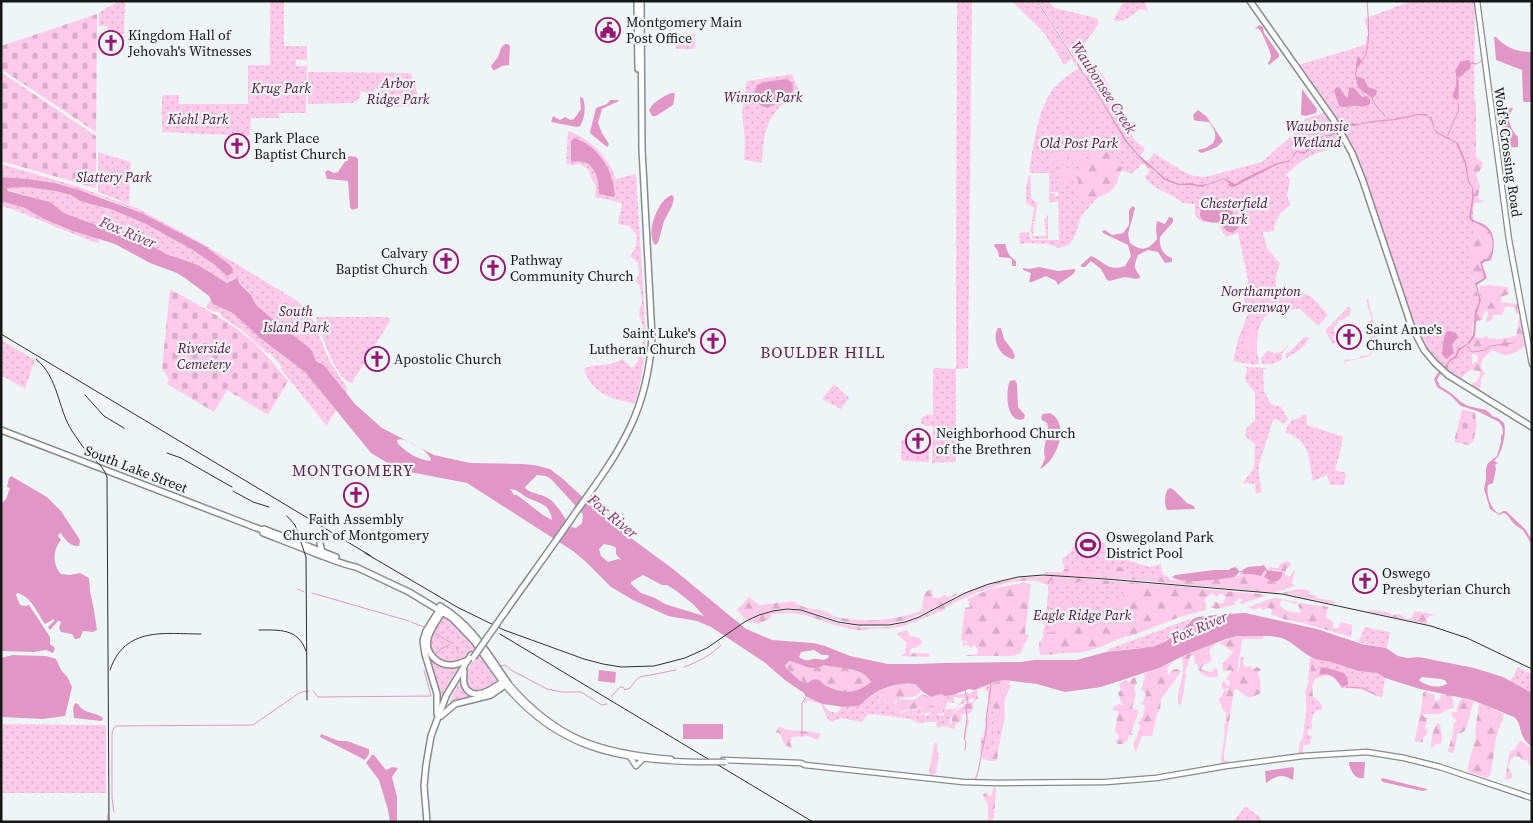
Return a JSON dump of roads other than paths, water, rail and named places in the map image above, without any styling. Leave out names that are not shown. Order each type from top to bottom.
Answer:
[{"type":"main road","points":[[591,489],[627,429],[640,393],[647,354],[648,325],[639,144],[637,1]]},
{"type":"main road","points":[[426,796],[424,794],[429,744],[436,720],[451,687],[616,454],[631,427],[642,397],[650,357],[652,323],[642,126],[642,1]]},
{"type":"main road","points":[[1250,1],[1342,133],[1360,172],[1412,329],[1424,350],[1446,373],[1532,427]]},
{"type":"main road","name":"Wolf's Crossing Road","points":[[1477,1],[1508,235],[1532,364]]},
{"type":"main road","name":"South Lake Street","points":[[1,430],[262,530],[262,532],[310,552],[353,564],[354,567],[373,574],[442,609],[459,619],[474,634],[505,682],[519,699]]},
{"type":"main road","points":[[319,543],[321,554],[310,552],[319,543]]},
{"type":"main road","points":[[442,609],[429,636],[427,644],[429,652],[437,661],[447,665],[457,664],[471,658]]},
{"type":"main road","points":[[436,720],[437,694],[423,641],[426,631],[442,609]]},
{"type":"main road","points":[[427,822],[426,796],[430,757],[442,716],[453,689],[471,658]]},
{"type":"main road","points":[[464,671],[465,686],[473,693],[488,692],[505,682]]},
{"type":"main road","points":[[442,716],[456,704],[491,695],[505,682]]},
{"type":"main road","points":[[519,699],[539,719],[567,738],[603,751],[642,759],[805,765],[963,782],[1106,782],[1156,778],[1303,756],[1367,752],[1440,767],[1532,798]]},
{"type":"main road","points":[[519,699],[554,726],[587,743],[628,754],[695,761]]},
{"type":"main road","points":[[630,757],[636,766],[642,759]]},
{"type":"water","points":[[1259,25],[1263,27],[1264,33],[1279,54],[1279,57],[1269,65],[1271,56],[1264,37],[1260,30],[1255,29]]},
{"type":"water","points":[[1494,37],[1512,49],[1532,52],[1532,102],[1524,102],[1523,100],[1522,70],[1496,60]]},
{"type":"water","points":[[505,44],[510,46],[509,65],[493,70],[491,66]]},
{"type":"water","points":[[1359,57],[1362,61],[1357,69],[1356,76],[1364,79],[1368,87],[1377,90],[1376,95],[1372,98],[1358,87],[1355,75],[1357,58]]},
{"type":"water","points":[[1469,60],[1471,64],[1470,69],[1458,78],[1459,99],[1456,100],[1452,96],[1456,84],[1455,71],[1461,61]]},
{"type":"water","points":[[1077,62],[1127,141],[1138,154],[1165,178],[1180,184],[1208,184],[1224,178],[1235,184],[1277,163],[1291,159],[1296,151],[1305,152],[1312,143],[1323,136],[1320,141],[1311,145],[1310,149],[1304,154],[1297,152],[1289,162],[1278,164],[1234,187],[1228,186],[1229,183],[1224,179],[1202,187],[1178,185],[1164,180],[1145,164],[1125,141],[1077,65]]},
{"type":"water","points":[[786,79],[790,81],[793,88],[792,92],[784,99],[769,107],[761,105],[757,101],[755,91],[757,85]]},
{"type":"water","points":[[1339,87],[1345,96],[1348,97],[1349,88],[1353,87],[1362,97],[1367,96],[1370,104],[1363,107],[1339,106],[1334,90]]},
{"type":"water","points":[[1302,89],[1317,109],[1316,113],[1306,116],[1301,115]]},
{"type":"water","points":[[671,93],[675,94],[673,105],[656,116],[652,116],[649,110],[653,104]]},
{"type":"water","points":[[580,97],[583,98],[585,109],[580,126],[551,122],[553,116],[560,120],[565,117],[571,120],[574,119],[581,109]]},
{"type":"water","points":[[610,100],[619,101],[602,109],[598,123],[609,144],[607,147],[590,132],[596,108],[607,104]]},
{"type":"water","points":[[1500,107],[1513,108],[1509,120],[1511,127],[1518,137],[1518,147],[1504,148]]},
{"type":"water","points":[[1198,110],[1206,116],[1223,141],[1217,147],[1202,153],[1198,150],[1206,148],[1213,143],[1215,135],[1209,122],[1194,120],[1193,115]]},
{"type":"water","points":[[1417,114],[1429,116],[1418,115],[1354,126],[1348,125],[1331,136],[1324,136],[1330,135],[1335,129],[1347,123],[1360,124]]},
{"type":"water","points":[[1429,116],[1432,118],[1437,132],[1458,143],[1466,162],[1469,181],[1473,188],[1474,196],[1471,217],[1474,221],[1481,223],[1490,230],[1494,244],[1491,260],[1482,264],[1487,278],[1477,285],[1481,300],[1477,313],[1475,336],[1470,343],[1460,350],[1456,358],[1449,362],[1448,367],[1440,374],[1437,380],[1440,386],[1461,402],[1468,406],[1486,410],[1504,423],[1503,444],[1497,458],[1494,461],[1498,463],[1495,465],[1493,483],[1488,485],[1488,497],[1491,505],[1499,514],[1506,511],[1525,529],[1532,540],[1532,545],[1523,530],[1515,525],[1507,515],[1504,513],[1499,515],[1490,509],[1484,489],[1486,468],[1488,463],[1497,456],[1503,433],[1502,427],[1499,422],[1477,411],[1461,406],[1450,395],[1437,387],[1434,379],[1449,360],[1455,356],[1458,349],[1467,344],[1473,335],[1475,310],[1479,298],[1475,283],[1484,278],[1480,262],[1484,259],[1489,259],[1492,241],[1486,229],[1473,222],[1469,217],[1472,188],[1468,182],[1465,164],[1456,143],[1436,133]]},
{"type":"water","points":[[574,138],[591,147],[603,160],[614,186],[614,197],[599,194],[596,175],[592,167],[584,162],[571,161],[571,141]]},
{"type":"water","points":[[350,156],[358,159],[358,208],[352,210],[350,207],[348,181],[327,179],[325,172],[328,170],[334,173],[338,172]]},
{"type":"water","name":"Fox River","points":[[1,177],[55,183],[142,213],[203,245],[230,265],[233,269],[232,273],[227,276],[215,265],[191,249],[146,224],[113,210],[80,201],[71,195],[55,191],[27,187],[7,189],[8,191],[50,202],[64,213],[198,265],[227,283],[237,278],[251,295],[256,305],[312,351],[316,361],[324,365],[355,404],[382,428],[408,442],[401,439],[397,440],[398,444],[409,453],[420,459],[430,461],[429,455],[420,448],[434,455],[470,463],[522,464],[550,469],[612,524],[673,569],[746,629],[772,640],[813,643],[850,656],[888,664],[1077,660],[1106,652],[1153,647],[1166,641],[1198,617],[1245,613],[1317,629],[1362,644],[1386,648],[1398,656],[1408,658],[1419,657],[1474,668],[1503,677],[1532,693],[1532,747],[1524,738],[1519,724],[1514,717],[1472,700],[1420,689],[1385,678],[1378,673],[1358,671],[1315,659],[1290,642],[1282,638],[1270,636],[1237,636],[1226,639],[1187,654],[1159,668],[1101,687],[1065,692],[1037,684],[1004,680],[953,695],[945,696],[941,694],[931,697],[915,684],[907,683],[884,688],[859,706],[843,707],[823,704],[805,696],[804,693],[764,662],[711,627],[697,621],[668,616],[633,600],[611,587],[573,551],[467,483],[399,470],[371,453],[305,372],[260,338],[233,313],[213,304],[209,296],[177,273],[150,263],[115,244],[73,231],[44,219],[25,208],[1,201]],"holes":[[[537,475],[546,476],[551,479],[583,514],[582,523],[576,528],[571,527],[551,500],[525,487]],[[510,489],[545,506],[551,514],[552,520],[517,495],[514,495]],[[604,544],[616,548],[616,554],[621,560],[608,562],[601,556],[599,549]],[[643,575],[662,585],[667,585],[693,604],[704,616],[665,604],[641,593],[631,582]],[[814,650],[829,657],[824,660],[804,660],[799,657],[801,652]],[[789,661],[811,668],[824,665],[850,669],[862,673],[871,682],[859,689],[848,692],[824,685],[818,679],[808,683],[800,681],[785,665]],[[1422,677],[1441,679],[1446,681],[1447,684],[1436,687],[1419,680]]]},
{"type":"water","points":[[672,195],[674,198],[672,206],[664,221],[658,243],[655,245],[651,233],[654,217],[662,203]]},
{"type":"water","points":[[1209,198],[1219,199],[1226,203],[1238,224],[1235,231],[1228,231],[1221,223],[1207,222],[1201,218],[1201,208]]},
{"type":"water","points":[[1133,206],[1135,208],[1128,234],[1130,243],[1141,249],[1151,246],[1157,239],[1157,221],[1165,224],[1169,217],[1173,218],[1173,222],[1160,237],[1162,250],[1172,258],[1172,262],[1165,263],[1158,252],[1148,250],[1138,255],[1136,262],[1135,268],[1140,278],[1125,277],[1109,281],[1101,269],[1091,261],[1085,267],[1081,267],[1091,256],[1110,267],[1119,268],[1125,266],[1131,256],[1128,245],[1102,231],[1105,230],[1112,235],[1123,233],[1129,225],[1129,210]]},
{"type":"water","points":[[995,244],[1005,244],[1009,255],[1016,261],[1016,266],[1012,266],[1010,258],[999,257],[998,251],[994,246]]},
{"type":"water","points":[[1039,267],[1058,271],[1076,270],[1058,285],[1056,281],[1046,276],[1029,282],[1031,273],[1023,270],[1023,268]]},
{"type":"water","points":[[998,328],[1001,328],[1004,339],[1013,351],[1015,357],[1013,359],[1004,355],[998,347],[996,332]]},
{"type":"water","points":[[1447,331],[1456,333],[1458,337],[1452,345],[1454,353],[1446,359],[1442,354],[1443,342]]},
{"type":"water","points":[[1015,380],[1017,384],[1018,407],[1025,415],[1024,419],[1014,417],[1008,406],[1008,386],[1010,381]]},
{"type":"water","points":[[1050,413],[1060,425],[1061,433],[1052,458],[1040,469],[1045,459],[1044,450],[1048,428],[1047,423],[1041,417],[1043,414]]},
{"type":"water","points":[[11,476],[47,497],[61,511],[80,540],[79,546],[74,546],[60,533],[58,536],[61,540],[56,548],[55,562],[61,574],[80,573],[89,578],[97,630],[93,632],[83,631],[80,638],[75,639],[72,634],[61,632],[59,628],[61,622],[58,621],[50,630],[48,627],[54,619],[45,624],[26,597],[17,593],[16,595],[20,605],[29,605],[50,637],[50,644],[55,648],[53,653],[46,650],[34,652],[1,651],[1,511],[2,503],[6,499],[10,488],[7,487]]},
{"type":"water","points":[[1170,488],[1187,503],[1194,506],[1195,509],[1167,510],[1165,497],[1167,490]]},
{"type":"water","points":[[1264,565],[1267,570],[1282,572],[1281,578],[1272,582],[1264,577],[1267,572],[1265,570],[1261,576],[1239,572],[1235,577],[1202,581],[1185,581],[1172,577],[1214,570],[1229,570],[1236,567],[1239,571],[1242,571],[1250,567]]},
{"type":"water","points":[[13,655],[46,656],[56,659],[72,687],[65,716],[43,719],[1,717],[1,658]]},
{"type":"water","points":[[1321,667],[1345,674],[1348,685],[1342,687],[1333,676],[1327,674],[1319,675]]},
{"type":"water","points":[[599,670],[616,672],[615,683],[598,681]]},
{"type":"water","points":[[75,703],[86,711],[102,717],[103,720],[74,718],[73,708]]},
{"type":"water","points":[[683,724],[723,724],[723,739],[683,739]]},
{"type":"water","points":[[321,734],[369,749],[369,754],[365,760],[320,737]]},
{"type":"water","points":[[372,755],[386,770],[392,767],[398,768],[392,777],[397,797],[397,822],[390,822],[379,780],[366,763]]},
{"type":"water","points":[[1349,762],[1365,762],[1364,778],[1358,778],[1354,775]]},
{"type":"water","points":[[1293,767],[1293,780],[1279,776],[1266,783],[1265,771]]},
{"type":"water","points":[[1382,778],[1427,790],[1422,791],[1383,782]]},
{"type":"waterway","name":"Waubonsee Creek","points":[[1037,1],[1076,62]]},
{"type":"waterway","points":[[1362,61],[1368,41],[1367,1]]},
{"type":"waterway","points":[[1471,63],[1476,64],[1482,61]]},
{"type":"waterway","points":[[1372,98],[1385,116]]},
{"type":"waterway","points":[[1447,137],[1459,109],[1458,103]]},
{"type":"waterway","points":[[1467,346],[1472,352],[1485,350],[1490,346],[1513,343]]},
{"type":"waterway","points":[[298,589],[304,592]]},
{"type":"waterway","points":[[312,593],[409,621]]},
{"type":"waterway","points":[[411,622],[424,627]]},
{"type":"waterway","points":[[434,633],[452,643]]},
{"type":"waterway","points":[[436,654],[449,645]]},
{"type":"waterway","points":[[684,667],[704,658],[721,645]]},
{"type":"waterway","points":[[456,647],[459,653]]},
{"type":"waterway","points":[[500,666],[506,665],[511,670],[547,689],[562,692],[581,692],[602,705],[607,704]]},
{"type":"waterway","points":[[313,691],[318,697],[431,696],[424,670]]},
{"type":"waterway","points":[[611,697],[620,687],[623,687],[625,690],[630,688],[640,677],[676,670]]},
{"type":"waterway","points":[[975,780],[987,726],[990,682]]},
{"type":"waterway","points":[[1346,687],[1363,688],[1376,695]]},
{"type":"waterway","points":[[965,690],[968,702],[966,705],[965,750]]},
{"type":"waterway","points":[[114,812],[112,798],[112,733],[116,726],[253,725],[299,693],[306,691]]},
{"type":"waterway","points":[[802,736],[802,703],[806,697]]},
{"type":"waterway","points":[[107,822],[108,814]]},
{"type":"railway","points":[[1,334],[371,556]]},
{"type":"railway","points":[[36,359],[44,367],[54,384],[63,412],[72,431],[107,477],[109,822]]},
{"type":"railway","points":[[85,395],[104,416],[124,428]]},
{"type":"railway","points":[[167,453],[181,458],[232,487]]},
{"type":"railway","points":[[233,491],[253,502],[269,507]]},
{"type":"railway","points":[[287,516],[295,525],[306,557],[307,700]]},
{"type":"railway","points":[[365,553],[457,607],[504,630],[584,659],[621,667],[654,666],[685,658],[707,648],[746,621],[773,611],[801,610],[838,622],[858,625],[889,625],[919,617],[965,593],[989,584],[1018,577],[1043,575],[1282,594],[1431,626],[1467,638],[1532,669]]},
{"type":"railway","points":[[259,630],[281,631],[293,634],[303,643],[306,651]]},
{"type":"railway","points":[[110,670],[125,646],[136,639],[160,634],[201,634]]},
{"type":"railway","points":[[500,634],[813,822]]},
{"type":"place","name":"Montgomery Main Post Office","points":[[608,30]]},
{"type":"place","name":"Kingdom Hall of Jehovah's Witnesses","points":[[111,43]]},
{"type":"place","name":"Park Place Baptist Church","points":[[237,146]]},
{"type":"place","name":"Calvary Baptist Church","points":[[446,261]]},
{"type":"place","name":"Pathway Community Church","points":[[493,268]]},
{"type":"place","name":"Saint Anne's Church","points":[[1349,337]]},
{"type":"place","name":"Saint Luke's Lutheran Church","points":[[713,341]]},
{"type":"place","name":"Apostolic Church","points":[[377,359]]},
{"type":"place","name":"Neighborhood Church of the Brethren","points":[[918,441]]},
{"type":"place","name":"Faith Assembly Church of Montgomery","points":[[356,495]]},
{"type":"place","name":"Oswegoland Park District Pool","points":[[1088,545]]},
{"type":"place","name":"Oswego Presbyterian Church","points":[[1365,581]]},
{"type":"district","name":"BOULDER HILL","points":[[823,352]]},
{"type":"district","name":"MONTGOMERY","points":[[353,470]]},
{"type":"park label","name":"Krug Park","points":[[281,88]]},
{"type":"park label","name":"Arbor Ridge Park","points":[[398,92]]},
{"type":"park label","name":"Winrock Park","points":[[763,97]]},
{"type":"park label","name":"Kiehl Park","points":[[198,119]]},
{"type":"park label","name":"Waubonsie Wetland","points":[[1317,134]]},
{"type":"park label","name":"Old Post Park","points":[[1079,143]]},
{"type":"park label","name":"Slattery Park","points":[[114,177]]},
{"type":"park label","name":"Chesterfield Park","points":[[1234,212]]},
{"type":"park label","name":"Northampton Greenway","points":[[1261,300]]},
{"type":"park label","name":"South Island Park","points":[[296,320]]},
{"type":"park label","name":"Riverside Cemetery","points":[[204,356]]},
{"type":"park label","name":"Eagle Ridge Park","points":[[1082,615]]}]
